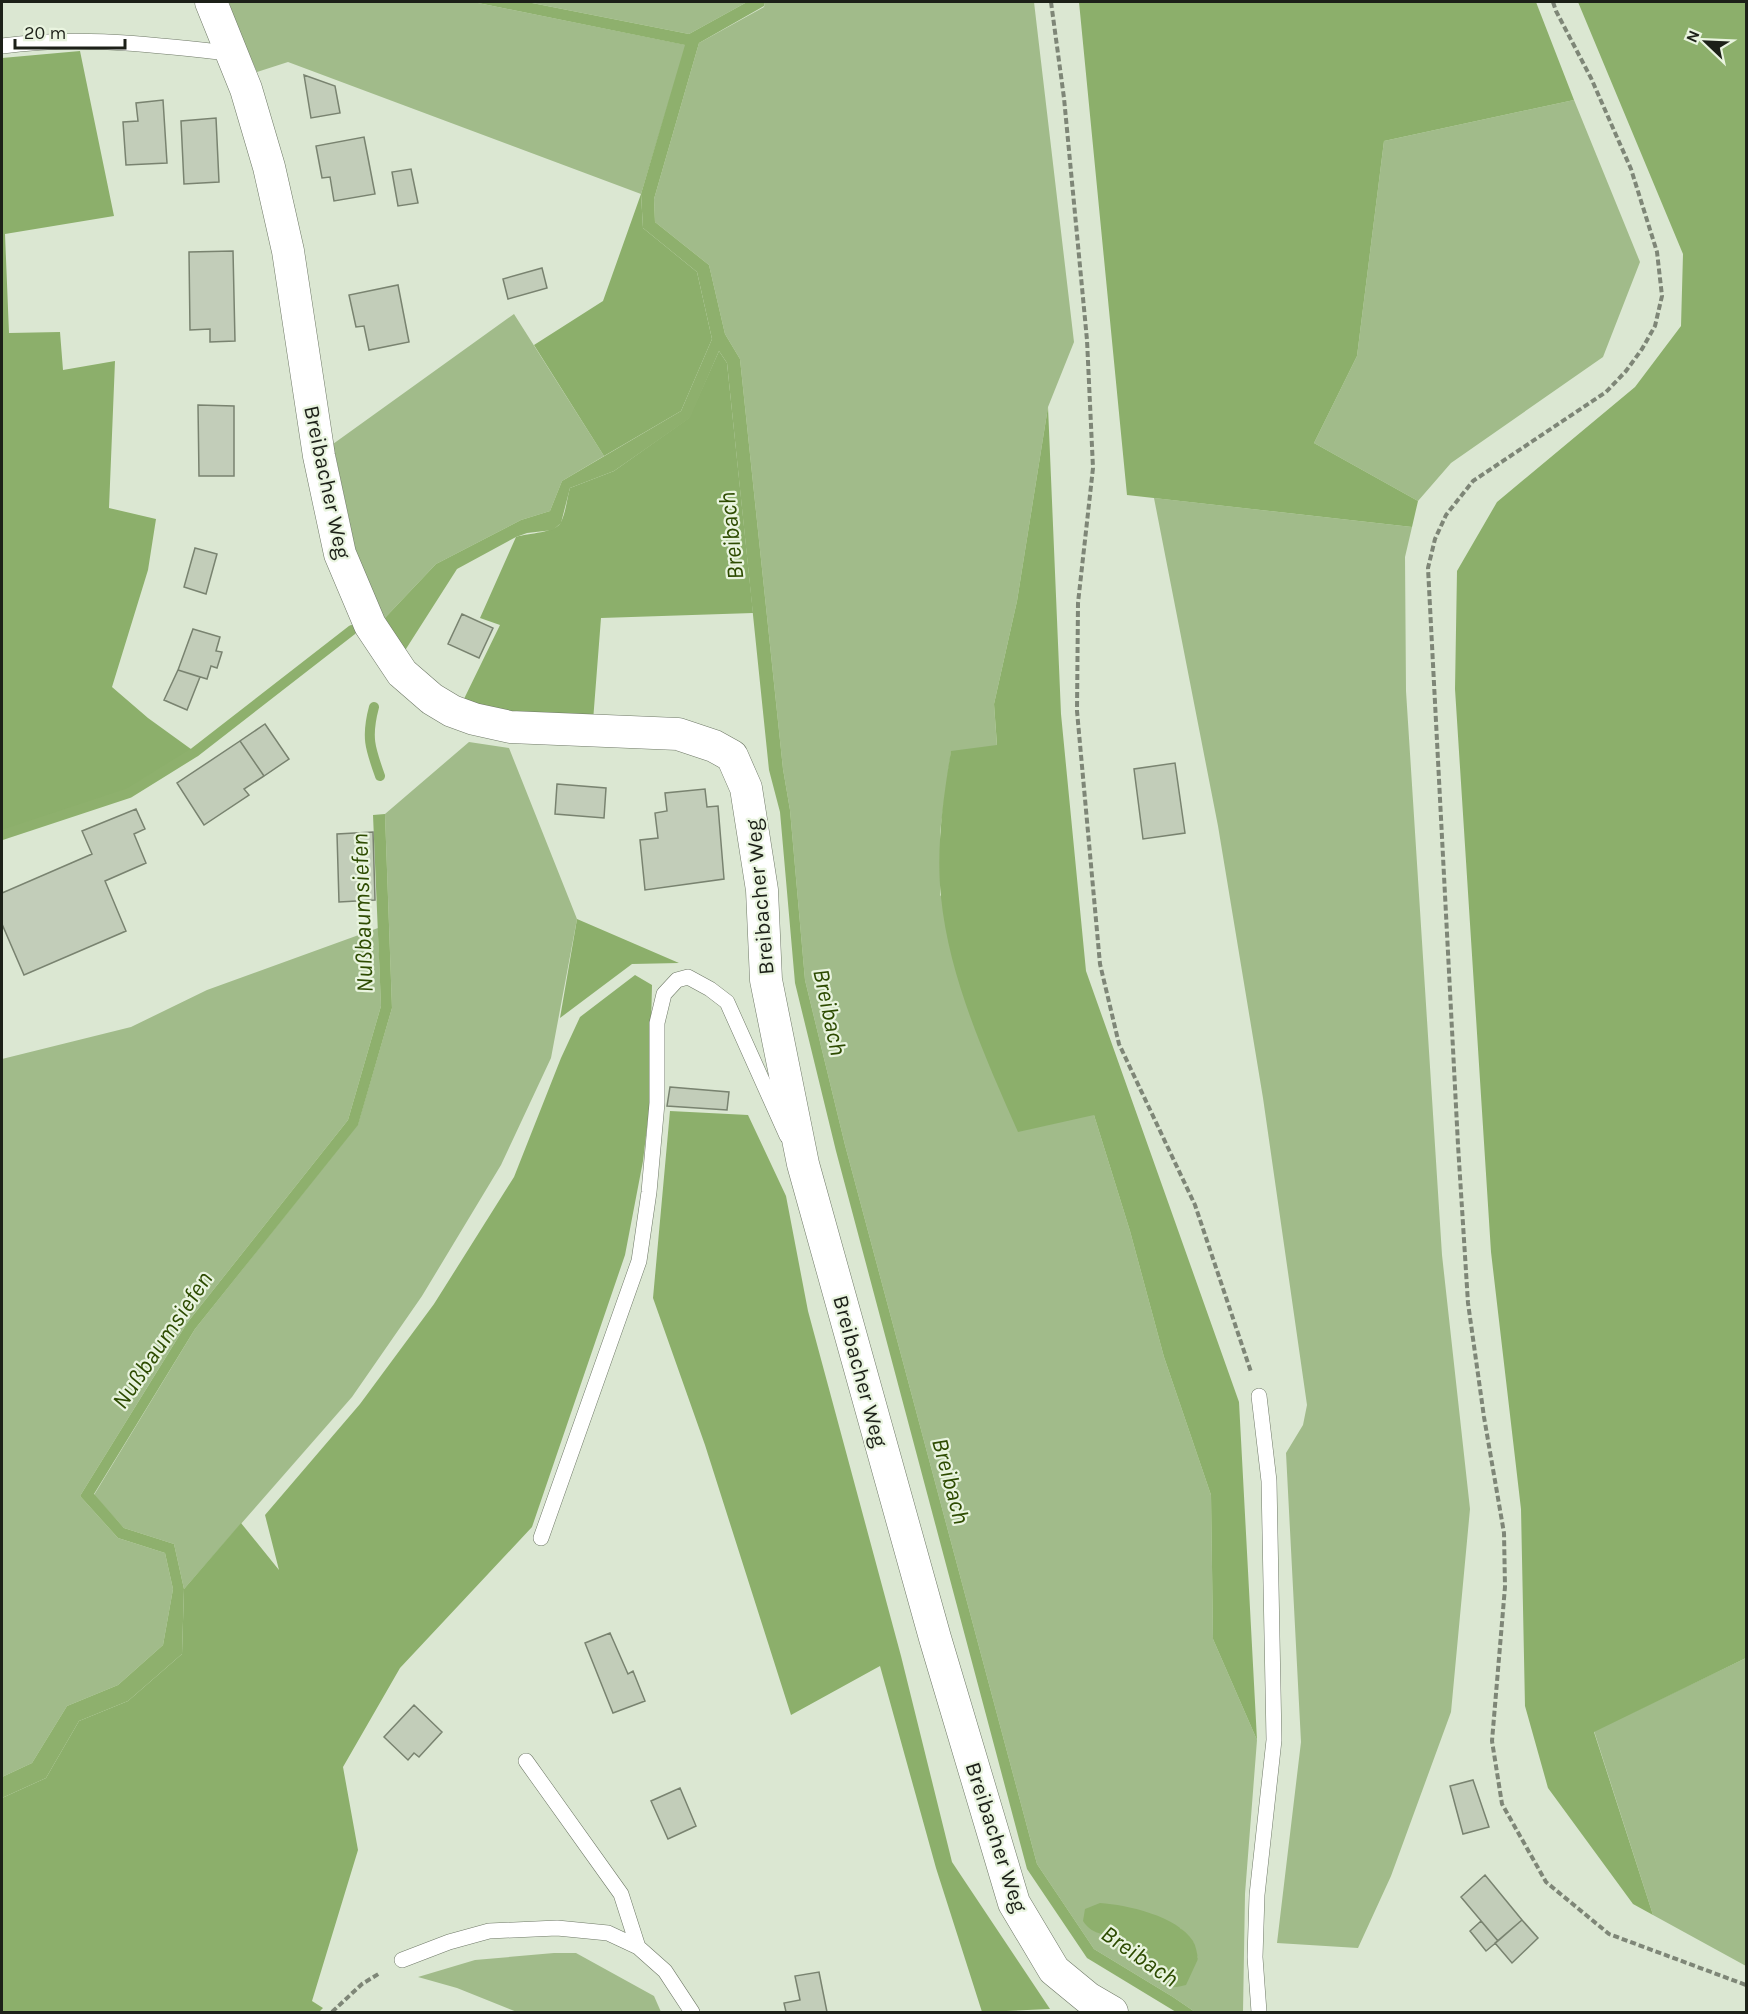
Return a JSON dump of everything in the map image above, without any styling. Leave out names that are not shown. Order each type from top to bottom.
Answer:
[{"type":"street","name":"Breibacher Weg","points":[[211,2],[246,89],[269,167],[288,251],[319,456],[340,554],[370,625],[402,673],[432,699],[452,711],[510,728],[678,734],[714,746],[732,756],[746,788],[754,830],[762,890],[766,980],[802,1164],[935,1638],[1014,1903],[1054,1970],[1094,2008]]},
{"type":"lane","points":[[2,46],[77,40],[118,41],[231,53]]},
{"type":"lane","points":[[541,1538],[639,1261],[649,1192],[657,1103],[657,1023],[664,994],[677,980],[688,977],[711,989],[727,1002],[778,1118],[802,1164]]},
{"type":"lane","points":[[1258,2013],[1255,1957],[1257,1895],[1274,1740],[1269,1481],[1259,1396]]},
{"type":"lane","points":[[526,1761],[621,1894],[638,1947]]},
{"type":"lane","points":[[402,1960],[448,1942],[489,1931],[556,1928],[608,1933],[638,1947],[665,1971],[692,2013]]},
{"type":"path","points":[[1051,2],[1064,98],[1089,375],[1093,468],[1078,603],[1077,711],[1100,964],[1119,1044],[1195,1205],[1259,1396]]},
{"type":"path","points":[[1553,2],[1632,169],[1657,252],[1662,296],[1655,326],[1642,349],[1626,371],[1606,392],[1473,481],[1446,515],[1435,539],[1428,568],[1468,1303],[1504,1533],[1505,1587],[1492,1742],[1502,1804],[1546,1882],[1609,1934],[1746,1985]]},
{"type":"path","points":[[332,2013],[362,1984],[402,1960]]},
{"type":"shaded area","points":[[229,2],[473,2],[686,45],[641,194],[288,62],[257,72],[235,22]]},
{"type":"shaded area","points":[[527,2],[747,2],[689,34]]},
{"type":"shaded area","points":[[765,2],[1034,2],[1074,342],[1048,407],[1017,601],[994,704],[997,746],[951,752],[940,832],[940,895],[1094,1115],[1130,1231],[1164,1357],[1211,1495],[1213,1639],[1257,1740],[1245,1894],[1243,2012],[1195,2012],[1094,1949],[1037,1864],[845,1145],[805,980],[790,810],[783,769],[740,359],[725,334],[709,265],[655,222],[654,199],[699,43],[764,7]],"holes":[[[1180,1928],[1193,1942],[1198,1959],[1161,1983],[1139,1953],[1123,1940]]]},
{"type":"shaded area","points":[[1079,2],[1536,2],[1574,100],[1384,141],[1357,356],[1314,443],[1418,501],[1412,527],[1127,495]]},
{"type":"shaded area","points":[[1578,2],[1746,2],[1746,1658],[1594,1732],[1653,1915],[1633,1904],[1548,1788],[1525,1706],[1521,1509],[1491,1252],[1455,689],[1457,571],[1497,502],[1635,387],[1681,326],[1683,254]]},
{"type":"shaded area","points":[[80,51],[114,216],[5,234],[9,333],[60,332],[63,370],[115,361],[109,508],[156,519],[148,570],[112,687],[148,718],[195,752],[129,793],[2,835],[2,58]]},
{"type":"shaded area","points":[[1574,100],[1640,262],[1603,357],[1451,463],[1418,501],[1314,443],[1357,356],[1384,141]]},
{"type":"shaded area","points":[[641,194],[643,228],[697,272],[712,339],[681,411],[604,456],[534,345],[603,301]]},
{"type":"shaded area","points":[[514,314],[604,456],[562,481],[550,511],[521,520],[436,564],[382,621],[356,552],[333,444]]},
{"type":"shaded area","points":[[719,351],[727,363],[753,613],[601,618],[593,721],[534,716],[462,703],[500,625],[480,618],[516,537],[548,531],[558,526],[564,514],[570,488],[614,471],[689,418]]},
{"type":"shaded area","points":[[1048,407],[1061,714],[1086,971],[1239,1402],[1257,1740],[1213,1639],[1211,1495],[1164,1357],[1130,1231],[1094,1115],[1018,1132],[970,1017],[960,988],[945,927],[941,897],[940,842],[951,751],[997,745],[994,704],[1017,601]]},
{"type":"shaded area","points":[[1154,498],[1412,527],[1405,557],[1406,691],[1442,1255],[1470,1509],[1451,1712],[1391,1876],[1358,1948],[1277,1943],[1301,1742],[1286,1453],[1303,1425],[1307,1405],[1263,1098],[1218,826]]},
{"type":"shaded area","points":[[469,742],[509,748],[577,919],[551,1058],[501,1165],[422,1296],[352,1397],[184,1589],[174,1544],[124,1528],[94,1495],[195,1329],[358,1124],[392,1008],[385,814]]},
{"type":"shaded area","points":[[577,919],[679,963],[632,964],[560,1018]]},
{"type":"shaded area","points":[[378,928],[381,1006],[348,1120],[187,1323],[80,1496],[118,1538],[165,1553],[173,1589],[163,1645],[118,1685],[67,1706],[32,1763],[2,1777],[2,1059],[131,1027],[207,990]]},
{"type":"shaded area","points":[[635,975],[652,985],[649,1110],[643,1161],[625,1255],[532,1527],[400,1668],[343,1767],[358,1850],[312,2001],[323,2008],[319,2012],[2,2012],[2,1798],[46,1778],[79,1721],[128,1701],[182,1654],[184,1589],[241,1523],[279,1570],[265,1515],[360,1404],[434,1304],[514,1177],[561,1058],[580,1017]]},
{"type":"shaded area","points":[[670,1111],[748,1115],[786,1196],[808,1311],[901,1656],[952,1862],[1050,2009],[982,2012],[936,1868],[880,1666],[791,1715],[705,1445],[653,1298]]},
{"type":"shaded area","points":[[1746,1658],[1746,1966],[1653,1915],[1594,1731]]},
{"type":"shaded area","points":[[576,1953],[654,1996],[661,2012],[517,2012],[457,1988],[418,1977],[475,1960]]},
{"type":"water","points":[[473,2],[527,2],[689,34],[747,2],[765,2],[764,6],[699,43],[654,199],[655,222],[709,265],[725,334],[740,359],[783,769],[790,810],[805,980],[845,1145],[1037,1864],[1094,1949],[1195,2012],[1176,2012],[1087,1958],[1027,1869],[836,1151],[795,983],[780,812],[769,770],[727,363],[719,351],[690,418],[614,471],[570,488],[561,523],[553,530],[527,533],[516,537],[457,569],[404,652],[382,621],[436,564],[521,520],[550,511],[562,481],[681,411],[712,339],[697,272],[643,228],[641,194],[685,45]]},
{"type":"water","points":[[385,814],[392,1008],[358,1125],[195,1329],[94,1494],[124,1528],[174,1544],[184,1589],[182,1654],[128,1701],[79,1721],[46,1778],[2,1798],[2,1777],[32,1763],[67,1706],[118,1685],[163,1645],[173,1589],[165,1553],[118,1538],[80,1496],[187,1323],[348,1120],[381,1006],[373,815]]},
{"type":"water","name":"Breibach","points":[[1100,1903],[1151,1913],[1186,1932],[1194,1943],[1198,1959],[1186,1985],[1172,1987],[1164,1985],[1153,1975],[1130,1944],[1091,1930],[1083,1921],[1085,1909]]},
{"type":"building","points":[[304,75],[335,86],[340,113],[311,118]]},
{"type":"building","points":[[163,100],[167,163],[126,165],[123,122],[138,121],[136,103]]},
{"type":"building","points":[[216,118],[219,182],[184,184],[181,121]]},
{"type":"building","points":[[364,137],[375,194],[334,201],[330,177],[322,178],[316,146]]},
{"type":"building","points":[[411,169],[418,203],[398,206],[392,172]]},
{"type":"building","points":[[233,251],[235,341],[210,342],[210,329],[190,330],[189,252]]},
{"type":"building","points":[[542,268],[547,288],[508,299],[503,279]]},
{"type":"building","points":[[398,285],[409,342],[369,350],[364,326],[356,327],[349,295]]},
{"type":"building","points":[[198,405],[234,406],[234,476],[199,476]]},
{"type":"building","points":[[195,548],[217,554],[206,594],[184,587]]},
{"type":"building","points":[[462,614],[493,628],[479,658],[448,644]]},
{"type":"building","points":[[193,629],[220,637],[216,651],[222,652],[217,668],[211,666],[207,679],[178,670]]},
{"type":"building","points":[[178,670],[200,677],[187,710],[164,700]]},
{"type":"building","points":[[265,724],[289,759],[264,776],[240,741]]},
{"type":"building","points":[[240,741],[264,776],[244,789],[249,795],[204,825],[177,783]]},
{"type":"building","points":[[1175,763],[1185,833],[1143,839],[1134,769]]},
{"type":"building","points":[[557,784],[606,788],[604,818],[555,814]]},
{"type":"building","points":[[705,789],[707,807],[718,806],[724,879],[645,890],[640,840],[658,838],[655,813],[667,811],[665,793]]},
{"type":"building","points":[[136,809],[145,829],[134,834],[146,863],[105,881],[126,931],[24,975],[2,924],[2,893],[92,854],[82,831]]},
{"type":"building","points":[[373,832],[375,900],[339,902],[337,834]]},
{"type":"building","points":[[670,1087],[729,1092],[727,1110],[667,1106]]},
{"type":"building","points":[[610,1633],[628,1674],[633,1671],[645,1701],[613,1713],[585,1643]]},
{"type":"building","points":[[414,1705],[442,1732],[419,1757],[414,1753],[408,1760],[384,1737]]},
{"type":"building","points":[[1473,1780],[1489,1827],[1463,1834],[1450,1786]]},
{"type":"building","points":[[680,1788],[696,1826],[668,1839],[651,1801]]},
{"type":"building","points":[[1485,1875],[1522,1920],[1498,1941],[1461,1897]]},
{"type":"building","points":[[1522,1920],[1538,1938],[1512,1963],[1495,1943]]},
{"type":"building","points":[[1481,1921],[1498,1941],[1486,1951],[1470,1931]]},
{"type":"building","points":[[819,1972],[827,2012],[786,2012],[784,2003],[800,2000],[795,1976]]},
{"type":"waterway","points":[[2,835],[129,793],[195,752],[352,630]]},
{"type":"waterway","name":"Nußbaumsiefen","points":[[374,707],[370,726],[370,742],[380,776]]}]
